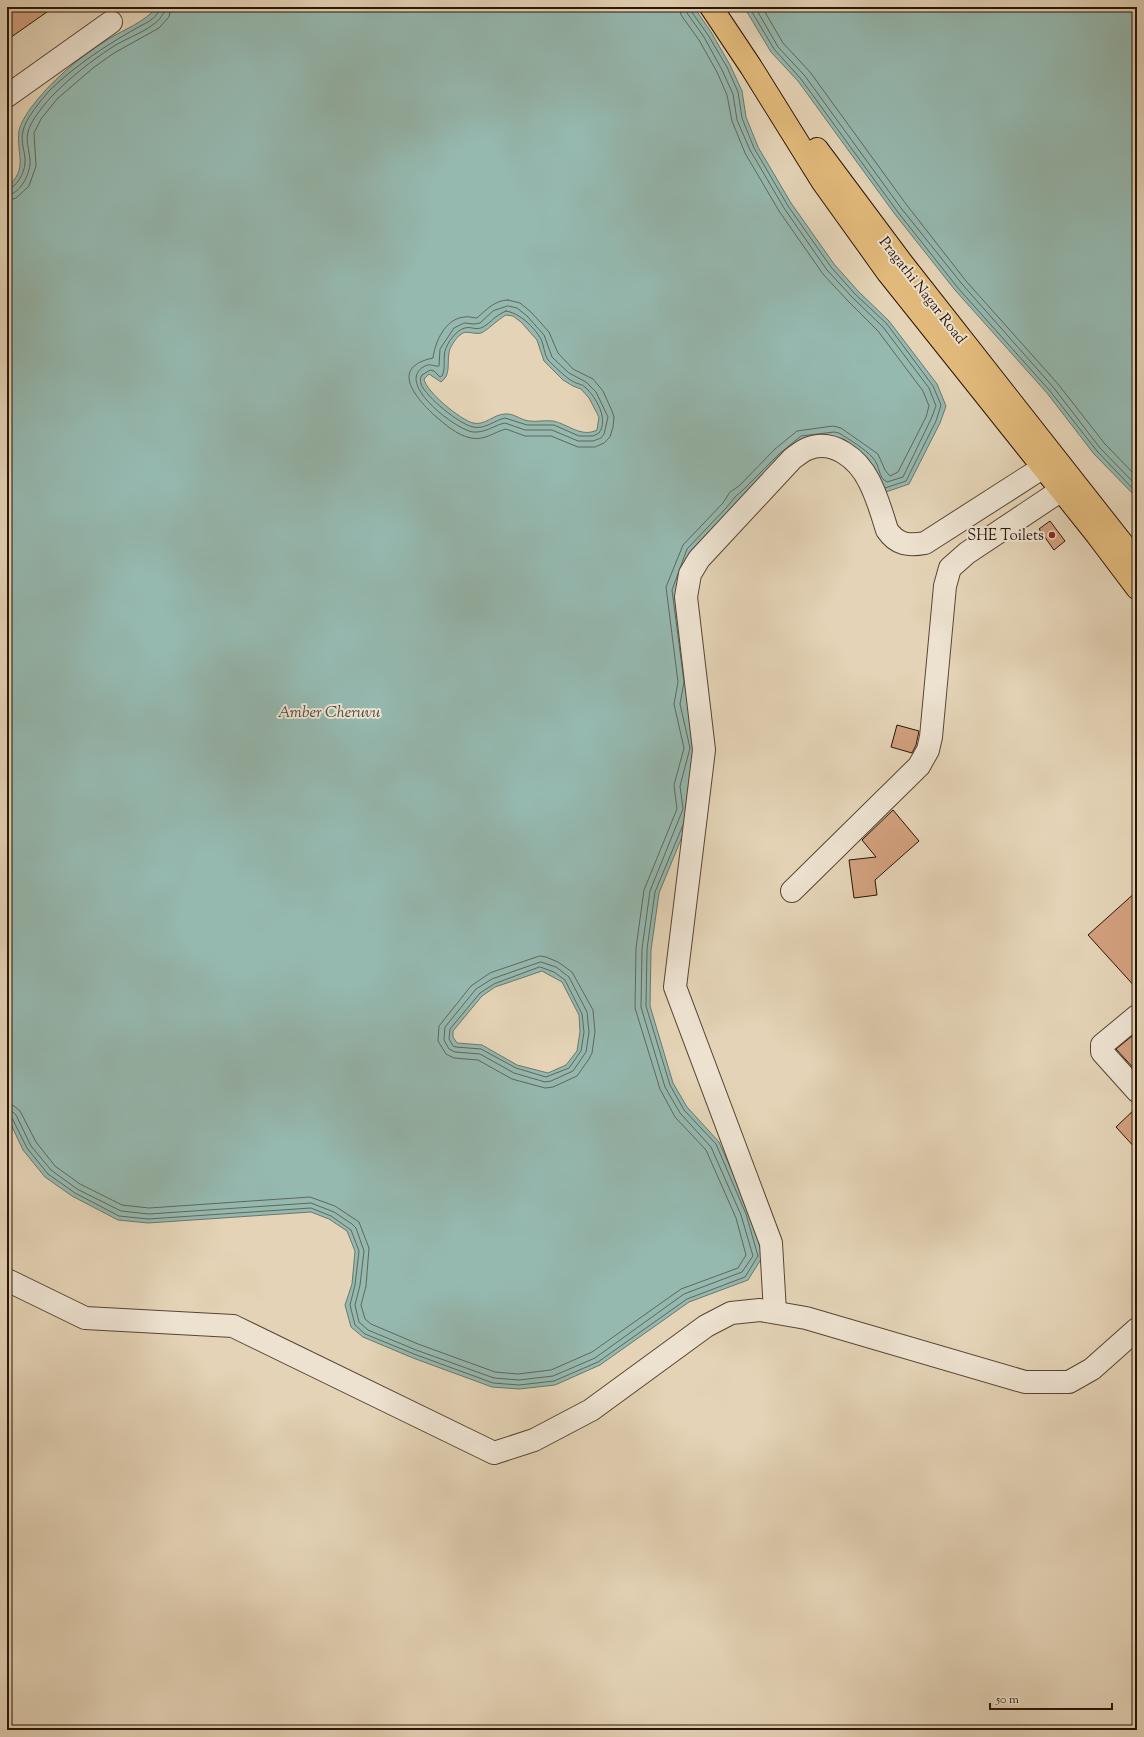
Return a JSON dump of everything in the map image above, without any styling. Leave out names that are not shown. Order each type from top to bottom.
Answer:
[{"type":"main road","name":"Pragathi Nagar Road","points":[[711,7],[751,67],[822,180],[888,273],[1137,588]]},
{"type":"main road","name":"Pragathi Nagar Road","points":[[724,7],[756,53],[811,141],[902,263],[1137,562]]},
{"type":"street","points":[[7,96],[111,22]]},
{"type":"street","points":[[775,1312],[771,1243],[675,987],[704,750],[686,597],[690,574],[699,559],[792,459],[807,449],[823,446],[837,448],[851,458],[860,467],[870,481],[891,536],[900,544],[914,545],[925,543],[1042,468]]},
{"type":"street","points":[[792,891],[919,766],[928,750],[931,737],[945,586],[950,568],[967,553],[1060,491]]},
{"type":"street","points":[[1137,1016],[1102,1045],[1102,1052],[1137,1091]]},
{"type":"street","points":[[7,1280],[85,1318],[233,1326],[494,1453],[534,1440],[591,1410],[706,1326],[731,1313],[760,1310],[806,1318],[1025,1382],[1069,1382],[1092,1369],[1137,1329]]},
{"type":"water","name":"Amber Cheruvu","points":[[157,7],[694,7],[711,32],[730,65],[742,91],[746,117],[758,147],[791,203],[834,264],[858,291],[889,321],[937,384],[946,406],[940,423],[909,484],[883,493],[820,443],[694,555],[699,748],[693,810],[659,893],[651,950],[650,1006],[673,1083],[687,1107],[719,1142],[750,1212],[763,1256],[748,1280],[689,1302],[600,1365],[555,1385],[519,1389],[492,1387],[413,1358],[363,1337],[351,1327],[345,1305],[352,1284],[355,1251],[347,1231],[329,1219],[311,1212],[148,1223],[118,1220],[72,1196],[45,1177],[23,1150],[7,1116],[7,187],[18,174],[20,167],[19,131],[21,125],[28,111],[46,89],[65,71],[86,55],[107,40],[140,22]],"holes":[[[506,315],[513,316],[521,322],[537,340],[544,361],[563,380],[581,389],[589,398],[599,417],[597,430],[585,432],[575,430],[553,421],[529,421],[508,414],[497,416],[482,423],[473,423],[461,417],[445,405],[431,391],[424,379],[429,374],[441,382],[444,379],[447,373],[449,351],[458,336],[465,332],[481,333]],[[542,971],[562,982],[579,1015],[580,1032],[577,1051],[566,1065],[548,1073],[517,1065],[482,1045],[457,1043],[453,1037],[453,1031],[482,996],[495,987]]]},
{"type":"water","points":[[744,7],[1137,7],[1137,498],[1094,454],[1047,393],[955,290],[894,213],[798,81],[771,52]]},
{"type":"building","points":[[13,7],[54,7],[7,40],[7,11]]},
{"type":"building","name":"SHE Toilets","points":[[1050,521],[1065,541],[1054,550],[1039,529]]},
{"type":"building","points":[[897,725],[919,731],[916,745],[912,753],[891,747]]},
{"type":"building","points":[[893,810],[919,841],[875,880],[877,895],[854,898],[849,860],[876,857],[862,840]]},
{"type":"building","points":[[1137,891],[1137,989],[1088,935]]},
{"type":"building","points":[[1137,1032],[1137,1072],[1116,1049]]},
{"type":"building","points":[[1137,1107],[1137,1150],[1116,1127]]},
{"type":"place","name":"SHE Toilets","points":[[1052,535]]}]
